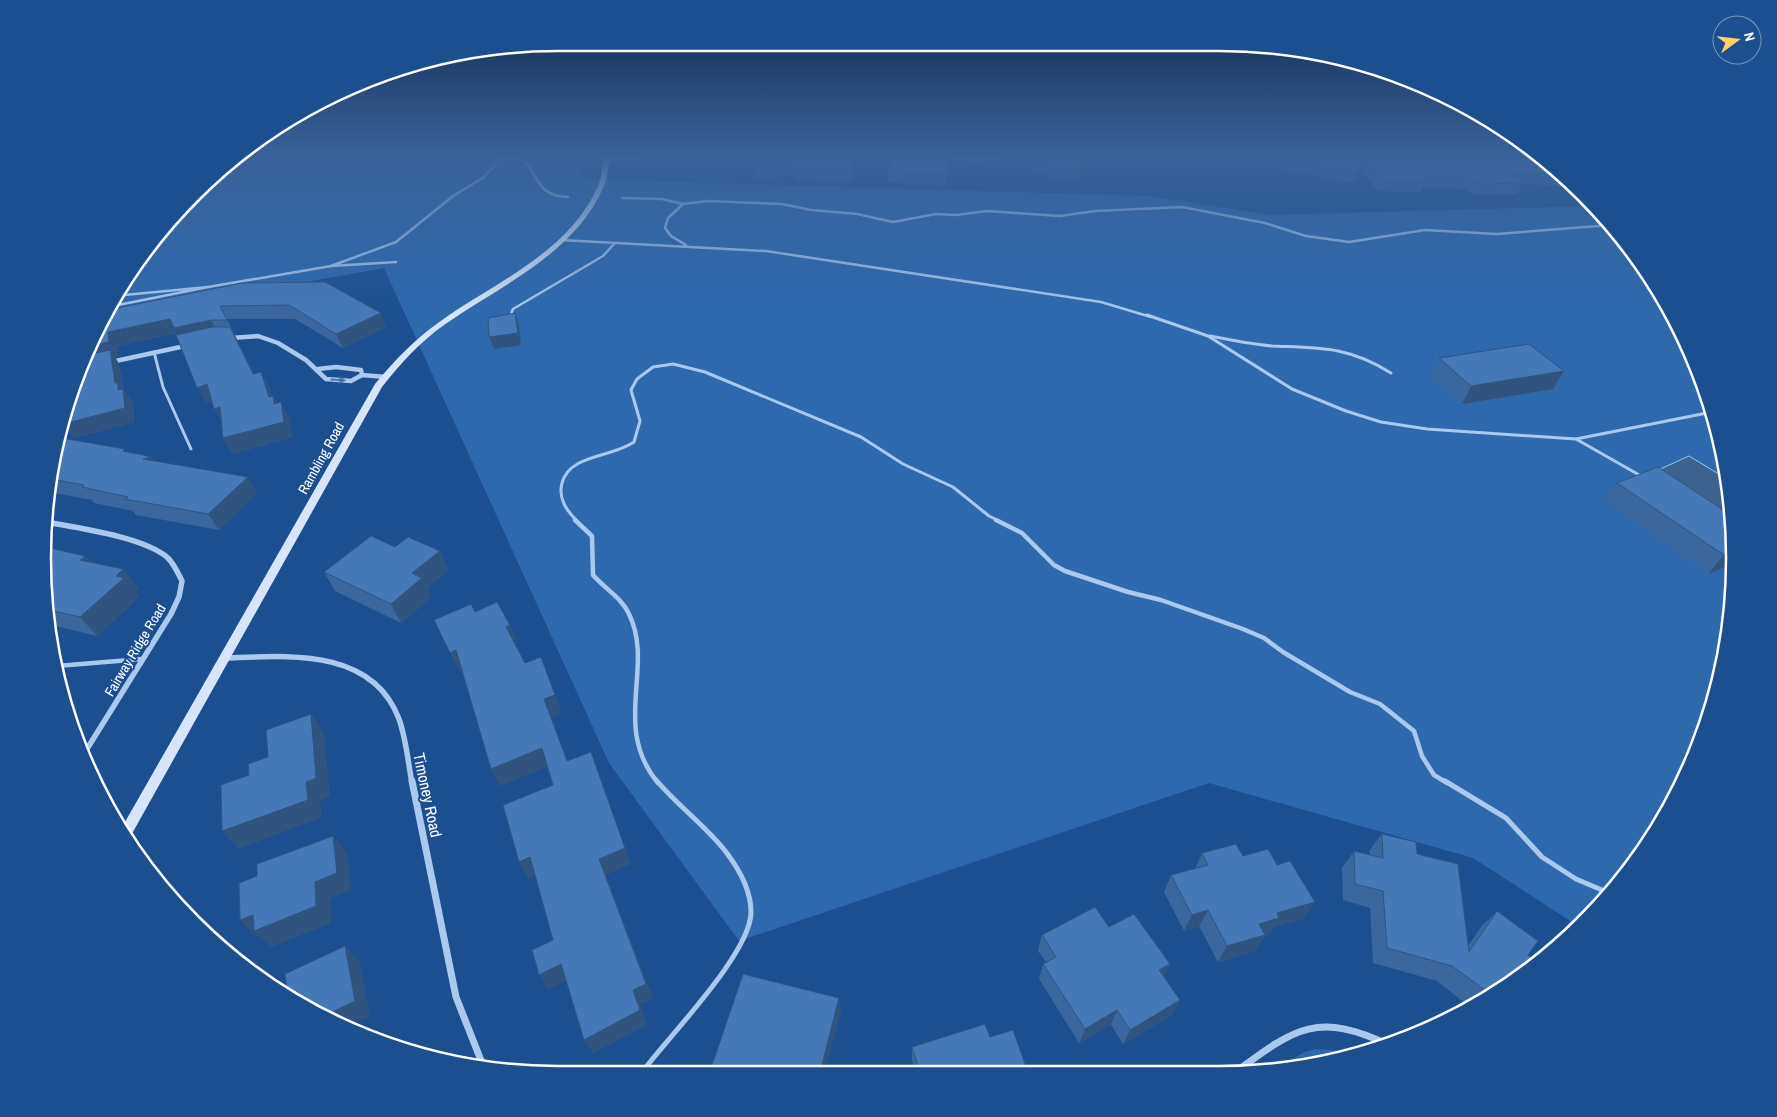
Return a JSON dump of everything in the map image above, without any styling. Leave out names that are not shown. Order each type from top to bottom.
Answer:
[{"type":"street","name":"Rambling Road","points":[[128,826],[225,658],[367,403],[386,377],[424,337],[527,269],[560,240],[588,208]]},
{"type":"street","points":[[228,338],[262,337],[286,346],[318,369],[326,379],[351,381],[362,375],[386,377]]},
{"type":"street","points":[[108,362],[192,344]]},
{"type":"street","points":[[318,369],[345,368],[361,370],[362,375]]},
{"type":"street","name":"Fairway Ridge Road","points":[[52,523],[86,530],[154,549],[167,557],[182,581],[179,597],[171,614],[88,748]]},
{"type":"street","name":"Timoney Road","points":[[225,658],[308,657],[341,663],[370,679],[382,689],[393,704],[399,719],[456,997],[481,1059]]},
{"type":"street","points":[[1245,1065],[1288,1035],[1321,1027],[1351,1030],[1377,1040]]},
{"type":"lane","points":[[331,266],[394,242],[428,219],[440,208]]},
{"type":"lane","points":[[678,208],[668,218],[665,228],[671,236],[687,246]]},
{"type":"lane","points":[[801,208],[857,214],[893,222],[936,214],[956,215],[987,211],[1060,216],[1095,211],[1157,208]]},
{"type":"lane","points":[[1188,208],[1265,223],[1316,238],[1349,242],[1425,230],[1497,234],[1601,226]]},
{"type":"lane","points":[[560,240],[766,251],[1101,302],[1163,320],[1208,336],[1252,344],[1338,348],[1374,360],[1391,373]]},
{"type":"lane","points":[[510,319],[513,310],[603,256],[614,244]]},
{"type":"lane","points":[[119,305],[331,266],[358,266],[396,262]]},
{"type":"lane","points":[[125,295],[208,287]]},
{"type":"lane","points":[[1208,336],[1292,389],[1346,411],[1380,422],[1427,429],[1576,439],[1704,414]]},
{"type":"lane","points":[[154,352],[163,387],[191,449]]},
{"type":"lane","points":[[647,1066],[737,952],[751,915],[747,892],[737,867],[715,839],[662,786],[644,761],[635,734],[634,701],[637,661],[635,631],[628,612],[593,575],[592,536],[561,502],[560,485],[565,472],[574,464],[613,454],[634,442],[640,421],[632,390],[641,374],[648,368],[659,364],[684,365],[704,372],[860,437],[902,464],[959,490],[989,516],[1022,533],[1054,565],[1065,571],[1120,590],[1160,600],[1264,638],[1323,676],[1380,704],[1400,718],[1414,731],[1422,756],[1434,774],[1506,818],[1542,857],[1576,879],[1602,890]]},
{"type":"lane","points":[[1576,439],[1649,480]]},
{"type":"lane","points":[[63,666],[144,659]]},
{"type":"shaded area","points":[[192,208],[1226,208],[1270,215],[1585,208],[1621,250],[1658,305],[1687,364],[1699,395],[1716,460],[1725,525],[1725,592],[1716,657],[1699,722],[1687,753],[1658,812],[1621,867],[1600,893],[1572,922],[1473,858],[1209,783],[739,941],[609,763],[384,268],[113,316],[156,250]]},
{"type":"shaded area","points":[[1689,456],[1718,474],[1724,517],[1656,471]]},
{"type":"shaded area","points":[[1316,1049],[1339,1051],[1290,1060],[1305,1052]]},
{"type":"building","points":[[325,282],[381,313],[336,334],[289,305],[220,306],[227,320],[211,320],[174,328],[170,319],[108,332],[109,342],[99,344],[118,308],[242,283]]},
{"type":"building","points":[[515,313],[518,333],[489,337],[488,318]]},
{"type":"building","points":[[212,327],[230,327],[253,374],[261,372],[269,397],[273,396],[274,404],[281,402],[284,422],[223,438],[220,407],[214,409],[207,384],[197,388],[176,335]]},
{"type":"building","points":[[1529,344],[1564,371],[1471,386],[1439,358]]},
{"type":"building","points":[[110,350],[115,383],[118,383],[118,390],[123,389],[125,408],[70,422],[78,395],[95,353]]},
{"type":"building","points":[[66,439],[125,449],[123,451],[152,457],[143,459],[248,477],[208,514],[125,499],[128,497],[82,487],[84,485],[58,480]]},
{"type":"building","points":[[1658,467],[1723,510],[1726,554],[1724,555],[1617,483]]},
{"type":"building","points":[[371,536],[395,547],[408,537],[440,551],[412,573],[422,578],[391,604],[324,572]]},
{"type":"building","points":[[51,548],[85,556],[80,560],[123,569],[116,576],[124,578],[80,617],[54,611]]},
{"type":"building","points":[[497,602],[510,625],[506,627],[525,663],[541,657],[555,695],[544,699],[567,761],[591,752],[625,848],[599,859],[646,984],[633,990],[640,1010],[584,1040],[561,964],[539,975],[532,950],[553,940],[530,857],[519,862],[503,805],[553,785],[542,748],[491,769],[456,650],[450,653],[434,620],[471,604],[475,612]]},
{"type":"building","points":[[311,714],[316,778],[306,782],[308,800],[222,831],[221,785],[249,775],[248,764],[268,757],[266,730]]},
{"type":"building","points":[[1382,834],[1416,842],[1417,854],[1458,864],[1469,952],[1497,911],[1538,941],[1528,955],[1531,958],[1485,990],[1452,966],[1387,948],[1383,891],[1355,884],[1354,851],[1383,858]]},
{"type":"building","points":[[333,836],[337,873],[315,882],[316,906],[254,931],[253,915],[240,920],[239,883],[257,876],[257,864]]},
{"type":"building","points":[[1236,844],[1243,856],[1268,849],[1277,865],[1290,861],[1315,902],[1277,913],[1279,918],[1259,924],[1265,935],[1227,946],[1208,910],[1192,915],[1171,875],[1208,865],[1202,853]]},
{"type":"building","points":[[1095,907],[1109,927],[1134,914],[1170,964],[1159,970],[1180,1000],[1130,1030],[1117,1010],[1085,1029],[1043,964],[1056,957],[1042,935]]},
{"type":"building","points":[[345,946],[355,1001],[334,1011],[334,1013],[287,986],[285,974]]},
{"type":"building","points":[[743,974],[839,998],[822,1066],[712,1066]]},
{"type":"building","points":[[985,1024],[990,1037],[1013,1030],[1026,1066],[918,1066],[912,1047]]}]
